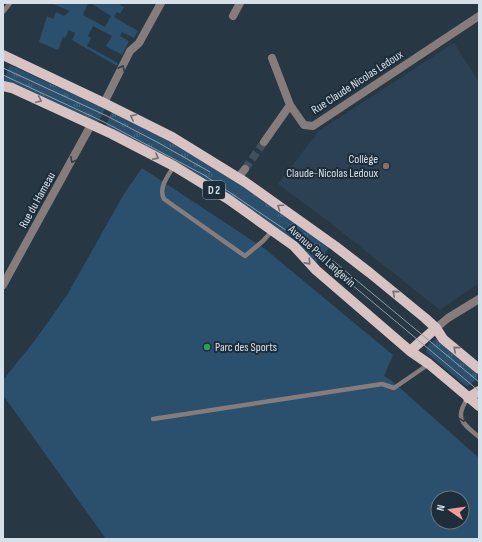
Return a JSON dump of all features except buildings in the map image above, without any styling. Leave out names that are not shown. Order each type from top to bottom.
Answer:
[{"type":"main road","name":"Avenue Paul Langevin","points":[[3,55],[172,137],[238,178],[335,246],[436,328],[444,338],[479,369]]},
{"type":"main road","name":"Avenue Paul Langevin","points":[[3,86],[12,88],[112,134],[174,166],[228,199],[294,246],[316,270],[410,351],[429,364],[479,406]]},
{"type":"main road","points":[[410,351],[436,328]]},
{"type":"main road","points":[[468,398],[479,392]]},
{"type":"street","points":[[104,103],[130,51],[139,43],[161,3]]},
{"type":"street","points":[[233,16],[240,3]]},
{"type":"street","name":"Rue Claude Nicolas Ledoux","points":[[272,58],[290,105],[304,125],[313,126],[479,16]]},
{"type":"street","points":[[264,142],[290,105]]},
{"type":"street","name":"Rue du Hameau","points":[[3,285],[91,125]]},
{"type":"street","points":[[238,178],[245,169]]},
{"type":"street","points":[[436,328],[448,318],[479,299]]},
{"type":"lane","points":[[3,12],[10,3]]},
{"type":"lane","points":[[174,166],[161,190],[161,194],[164,199],[245,256],[264,241],[272,230]]},
{"type":"lane","points":[[153,420],[382,384],[394,388],[429,364]]},
{"type":"lane","points":[[468,398],[461,407],[461,418],[464,425],[479,437]]},
{"type":"shaded area","name":"Collège Claude-Nicolas Ledoux","points":[[454,43],[479,82],[479,283],[440,310],[328,221],[278,184],[319,131]]},
{"type":"green space","points":[[51,3],[88,3],[83,15],[105,27],[111,16],[90,3],[121,3],[120,5],[124,7],[120,14],[117,12],[114,17],[138,31],[134,38],[122,32],[120,36],[129,41],[122,55],[106,46],[112,36],[93,26],[88,36],[91,38],[87,46],[118,63],[117,66],[72,40],[75,33],[69,30],[65,38],[63,37],[58,50],[39,42],[47,16],[53,19],[56,12],[64,16],[70,11]]},
{"type":"green space","points":[[10,65],[105,109],[97,125],[3,82]]},
{"type":"green space","points":[[112,112],[185,150],[223,173],[330,247],[315,264],[294,242],[104,129]]},
{"type":"green space","name":"Parc des Sports","points":[[142,168],[265,249],[393,355],[384,376],[392,381],[479,458],[479,539],[106,539],[3,395],[3,380],[36,339],[67,295],[124,194]]},
{"type":"green space","points":[[438,339],[478,374],[477,379],[468,386],[465,385],[426,352],[428,345]]},
{"type":"tunnel","points":[[245,169],[264,142]]},
{"type":"tram line","points":[[3,68],[107,116],[210,172]]},
{"type":"tram line","points":[[3,75],[104,122],[204,175],[290,233],[479,391]]},
{"type":"tram line","points":[[308,240],[479,382]]},
{"type":"place","name":"Collège Claude-Nicolas Ledoux","points":[[386,166]]},
{"type":"place","name":"Parc des Sports","points":[[207,347]]}]
